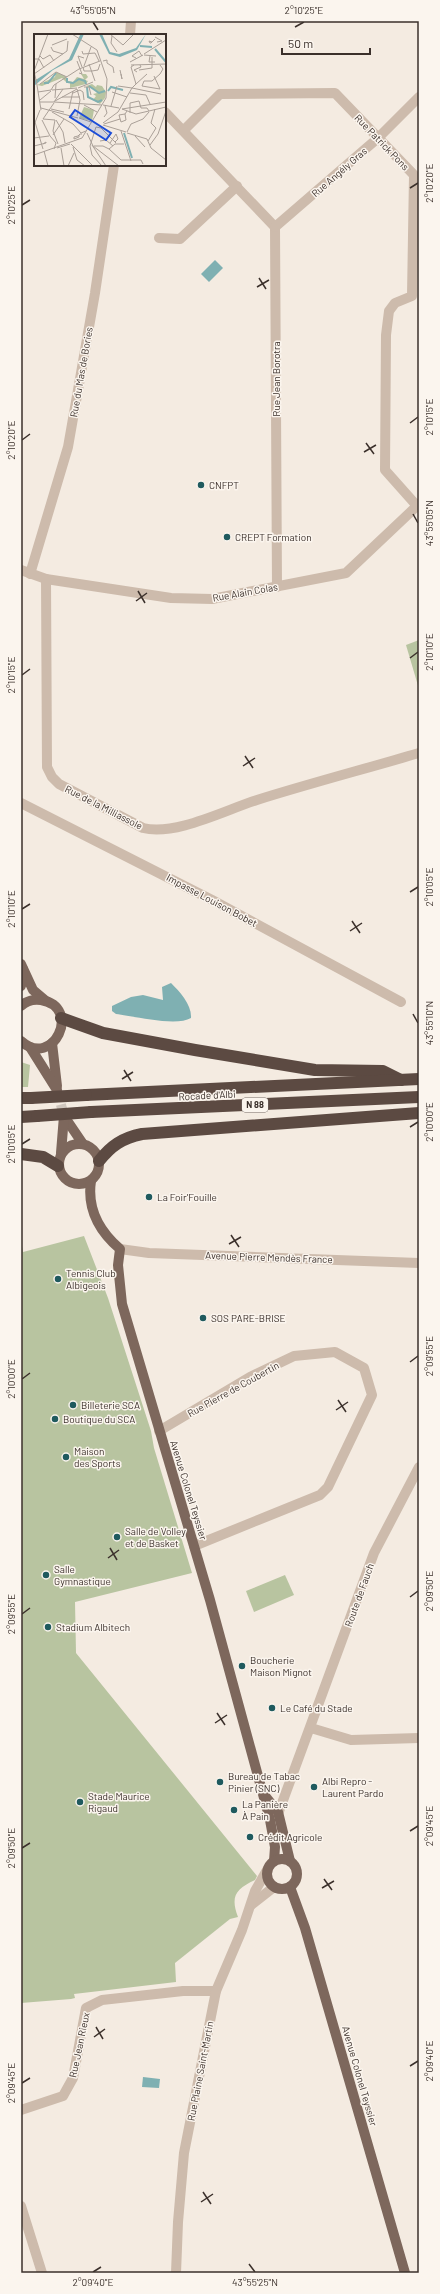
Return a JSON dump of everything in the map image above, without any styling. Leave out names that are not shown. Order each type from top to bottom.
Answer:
[{"type":"highway","points":[[61,1018],[103,1033],[195,1050],[315,1070],[384,1071],[401,1080]]},
{"type":"highway","name":"Rocade d'Albi","points":[[26,1098],[419,1079]]},
{"type":"highway","name":"Rocade d'Albi","points":[[21,1117],[91,1112],[419,1097]]},
{"type":"highway","points":[[99,1161],[111,1146],[128,1136],[419,1112]]},
{"type":"highway","points":[[21,1154],[43,1157],[58,1166]]},
{"type":"main road","points":[[21,986],[22,966]]},
{"type":"main road","points":[[22,966],[33,990],[58,1011],[61,1018],[60,1032],[52,1043],[38,1048],[30,1047]]},
{"type":"main road","points":[[21,1006],[30,1001],[46,1001]]},
{"type":"main road","points":[[21,1041],[30,1047],[58,1090],[52,1043]]},
{"type":"main road","points":[[68,1182],[80,1185],[91,1181],[98,1172],[99,1161],[94,1150],[83,1144],[64,1116],[61,1153],[58,1166],[60,1172],[68,1182],[90,1204],[102,1229],[120,1249]]},
{"type":"main road","points":[[61,1153],[71,1145],[83,1144]]},
{"type":"main road","points":[[90,1204],[91,1181]]},
{"type":"main road","name":"Avenue Colonel Teyssier","points":[[120,1249],[118,1265],[122,1304],[194,1546],[262,1790],[275,1847],[274,1861]]},
{"type":"main road","name":"Avenue Colonel Teyssier","points":[[262,1790],[278,1814],[290,1861]]},
{"type":"main road","points":[[282,1859],[290,1861],[296,1869],[297,1874],[294,1884],[282,1890],[274,1887],[268,1880],[267,1870],[274,1861],[282,1859]]},
{"type":"main road","name":"Avenue Colonel Teyssier","points":[[290,1887],[305,1928],[405,2273]]},
{"type":"street","points":[[130,34],[131,21]]},
{"type":"street","name":"Rue Patrick Pons","points":[[184,130],[220,94],[335,93],[414,175],[412,296],[395,303],[389,311],[386,335],[385,470],[418,505]]},
{"type":"street","name":"Rue Angély Gras","points":[[275,227],[378,138],[419,97]]},
{"type":"street","points":[[166,113],[184,130],[275,227]]},
{"type":"street","name":"Rue du Mas de Bories","points":[[26,572],[68,447],[95,293],[114,166]]},
{"type":"street","points":[[159,238],[180,239],[237,186]]},
{"type":"street","name":"Rue Jean Borotra","points":[[275,227],[277,587]]},
{"type":"street","name":"Rue Alain Colas","points":[[26,572],[46,579],[171,598],[212,599],[346,573],[418,505]]},
{"type":"street","name":"Rue de la Milliassole","points":[[46,579],[47,767],[52,777],[59,784],[143,828],[154,831],[179,826],[257,800],[419,753]]},
{"type":"street","name":"Impasse Louison Bobet","points":[[21,803],[212,900],[401,1002]]},
{"type":"street","name":"Avenue Pierre Mendès France","points":[[120,1249],[149,1253],[419,1263]]},
{"type":"street","name":"Rue Pierre de Coubertin","points":[[159,1431],[250,1377],[294,1356],[335,1352],[364,1368],[369,1380],[372,1395],[328,1487],[320,1495],[194,1546]]},
{"type":"street","name":"Route de Fauch","points":[[278,1814],[311,1728],[374,1553],[419,1467]]},
{"type":"street","points":[[311,1728],[351,1740],[419,1738]]},
{"type":"street","points":[[250,1907],[267,1870]]},
{"type":"street","name":"Rue Plaine Saint-Martin","points":[[176,2273],[178,2222],[184,2153],[216,1991],[250,1907],[261,1896],[274,1887]]},
{"type":"street","name":"Rue Jean Rieux","points":[[21,2110],[63,2096],[73,2078],[86,2008],[102,2000],[183,1992],[216,1991]]},
{"type":"street","points":[[21,2206],[42,2273]]},
{"type":"green space","points":[[419,640],[419,689],[406,645]]},
{"type":"green space","points":[[21,1062],[30,1065],[28,1087],[21,1087]]},
{"type":"green space","name":"Stadium Albitech","points":[[84,1236],[108,1298],[151,1431],[154,1448],[192,1573],[75,1602],[76,1653],[257,1876],[255,1880],[248,1883],[236,1894],[235,1904],[238,1917],[230,1919],[175,1963],[176,1982],[74,1994],[75,1998],[71,1999],[21,2003],[21,1240],[23,1252]]},
{"type":"green space","points":[[285,1575],[294,1595],[254,1612],[246,1591]]},
{"type":"water","points":[[215,260],[223,268],[209,282],[201,274]]},
{"type":"water","points":[[171,983],[182,995],[190,1008],[191,1018],[165,1021],[116,1014],[112,1011],[112,1006],[131,997],[143,995],[163,1000],[162,987]]},
{"type":"water","points":[[143,2077],[160,2079],[159,2088],[142,2087]]},
{"type":"tunnel","points":[[57,1090],[64,1116]]},
{"type":"place","name":"CNFPT","points":[[201,485]]},
{"type":"place","name":"CREPT Formation","points":[[227,537]]},
{"type":"place","name":"La Foir'Fouille","points":[[149,1197]]},
{"type":"place","name":"Tennis Club Albigeois","points":[[58,1279]]},
{"type":"place","name":"SOS PARE-BRISE","points":[[203,1318]]},
{"type":"place","name":"Billeterie SCA","points":[[73,1405]]},
{"type":"place","name":"Boutique du SCA","points":[[55,1419]]},
{"type":"place","name":"Maison des Sports","points":[[66,1457]]},
{"type":"place","name":"Salle de Volley et de Basket","points":[[117,1537]]},
{"type":"place","name":"Salle Gymnastique","points":[[46,1575]]},
{"type":"place","name":"Stadium Albitech","points":[[48,1627]]},
{"type":"place","name":"Boucherie Maison Mignot","points":[[242,1666]]},
{"type":"place","name":"Le Café du Stade","points":[[272,1708]]},
{"type":"place","name":"Bureau de Tabac Pinier (SNC)","points":[[220,1782]]},
{"type":"place","name":"Albi Repro - Laurent Pardo","points":[[314,1787]]},
{"type":"place","name":"Stade Maurice Rigaud","points":[[80,1802]]},
{"type":"place","name":"La Panière À Pain","points":[[234,1810]]},
{"type":"place","name":"Crédit Agricole","points":[[250,1837]]}]
